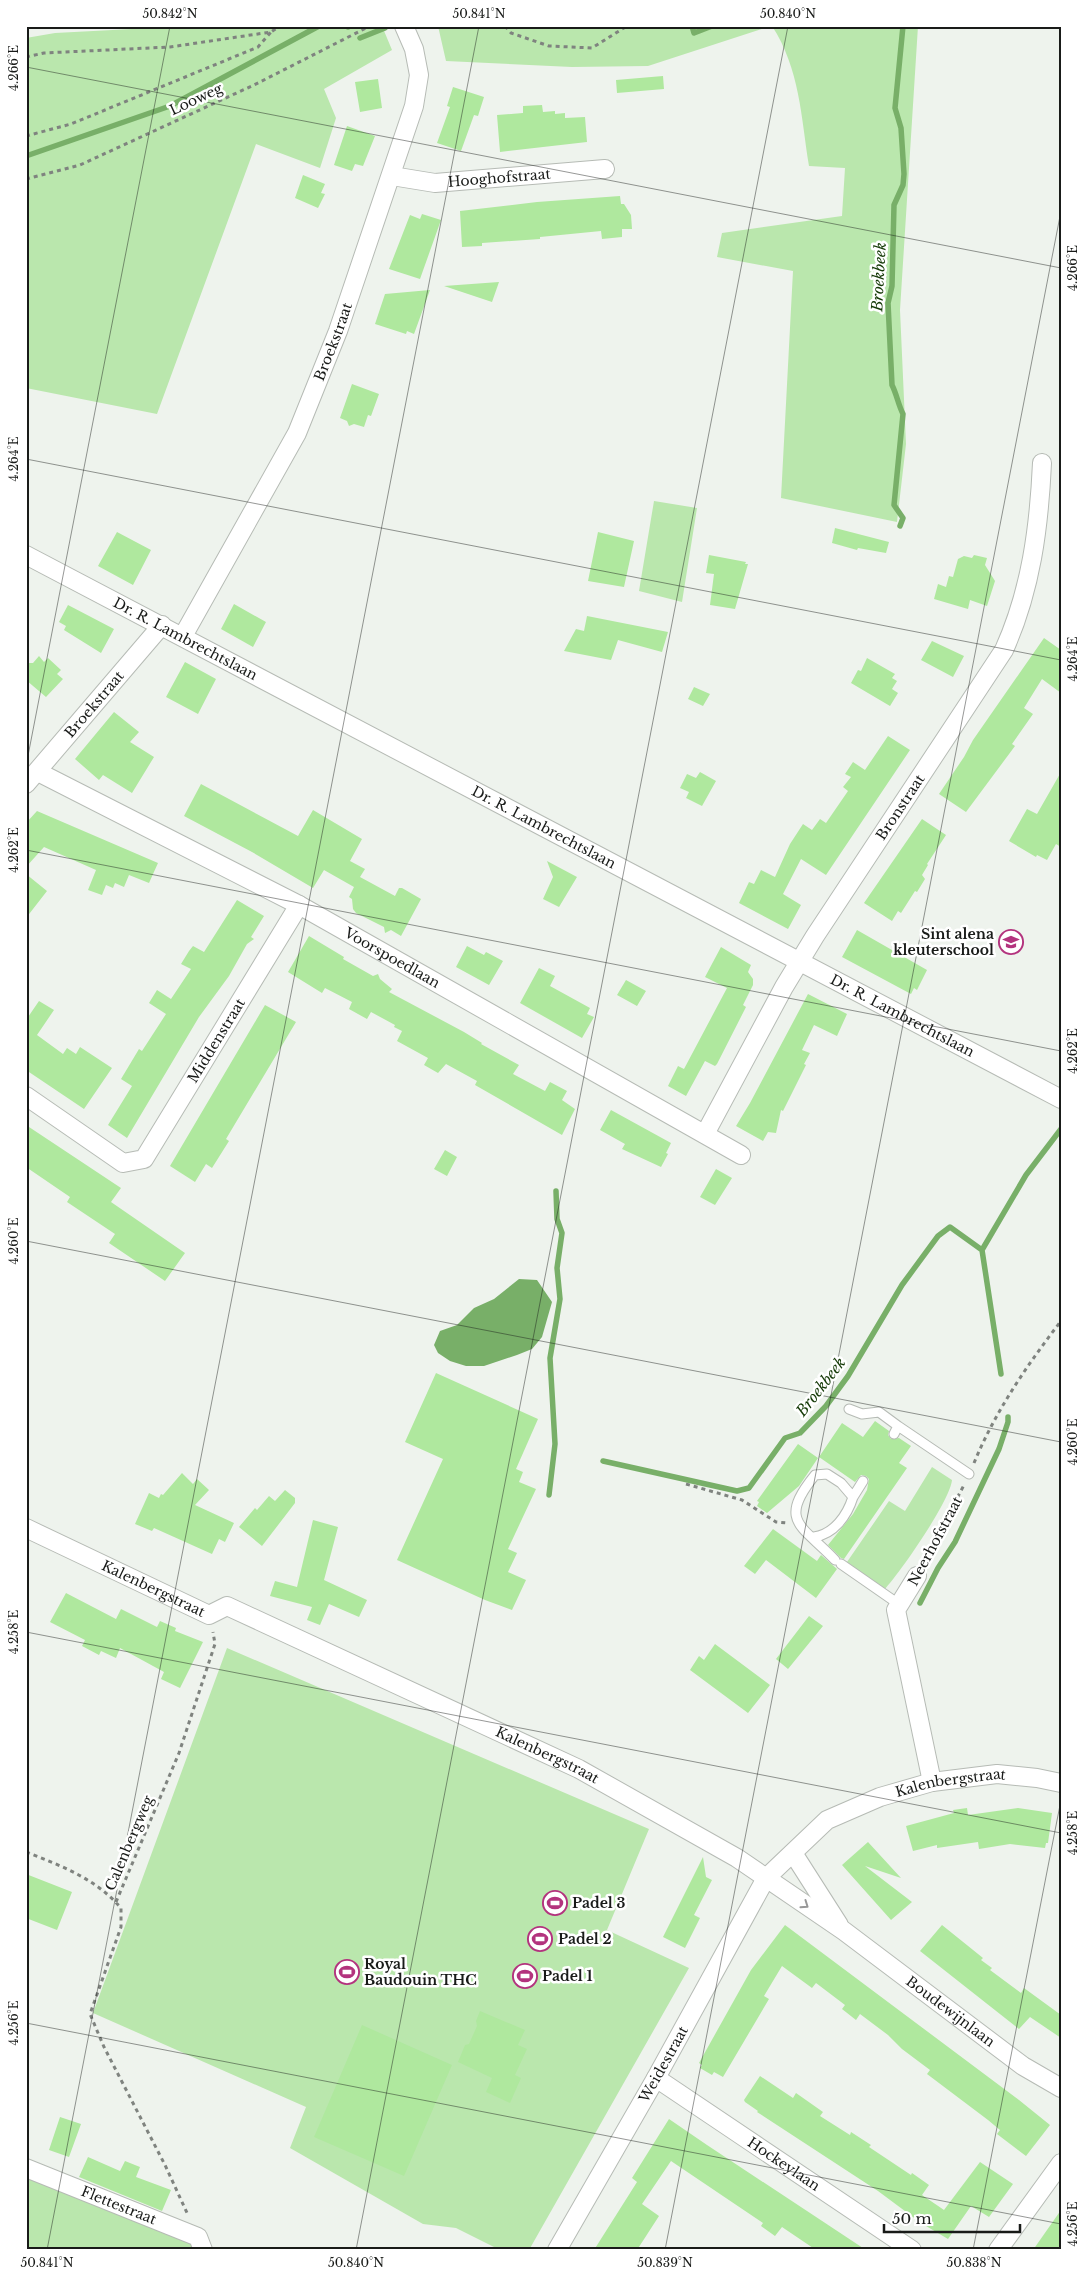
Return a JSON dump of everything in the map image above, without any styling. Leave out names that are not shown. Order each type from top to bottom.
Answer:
[{"type":"street","name":"Broekstraat","points":[[183,636],[297,434],[338,331],[392,176],[414,106],[419,75],[414,49],[404,26]]},
{"type":"street","name":"Hooghofstraat","points":[[392,176],[435,183],[605,169]]},
{"type":"street","name":"Bronstraat","points":[[705,1134],[800,961],[1004,650],[1018,616],[1028,584],[1035,546],[1042,462]]},
{"type":"street","name":"Dr. R. Lambrechtslaan","points":[[26,555],[1061,1099]]},
{"type":"street","name":"Broekstraat","points":[[32,778],[162,625]]},
{"type":"street","name":"Voorspoedlaan","points":[[32,778],[299,905],[741,1155]]},
{"type":"street","name":"Middenstraat","points":[[26,1096],[123,1163],[144,1159],[299,905]]},
{"type":"street","name":"Kalenbergstraat","points":[[26,1528],[209,1615],[227,1606],[570,1765],[737,1858],[766,1878],[827,1820],[880,1797],[932,1782],[997,1774],[1061,1782]]},
{"type":"street","name":"Neerhofstraat","points":[[917,1576],[896,1610],[932,1782]]},
{"type":"street","name":"Boudewijnlaan","points":[[793,1853],[844,1931]]},
{"type":"street","name":"Boudewijnlaan","points":[[766,1878],[844,1931],[1023,2066],[1061,2088]]},
{"type":"street","name":"Weidestraat","points":[[557,2250],[656,2078],[766,1878]]},
{"type":"street","name":"Hockeylaan","points":[[656,2078],[912,2250]]},
{"type":"street","points":[[998,2250],[1061,2163]]},
{"type":"street","name":"Flettestraat","points":[[26,2168],[201,2243]]},
{"type":"lane","points":[[849,1409],[862,1414],[879,1412],[896,1430],[969,1474]]},
{"type":"lane","points":[[853,1497],[841,1483],[828,1474],[815,1475],[800,1494],[795,1510],[798,1522],[838,1562],[900,1605]]},
{"type":"lane","points":[[814,1537],[826,1535],[835,1528],[863,1481]]},
{"type":"path","points":[[26,136],[72,124],[258,47],[270,32],[280,26]]},
{"type":"path","name":"Looweg","points":[[26,179],[80,165],[254,85],[370,26]]},
{"type":"path","points":[[505,26],[511,34],[549,46],[592,48],[627,26]]},
{"type":"path","points":[[26,57],[44,54],[170,47],[270,32]]},
{"type":"path","name":"Neerhofstraat","points":[[917,1576],[957,1501],[982,1442],[1012,1390],[1061,1322]]},
{"type":"path","points":[[686,1484],[742,1500],[776,1522],[798,1522]]},
{"type":"path","name":"Calenbergweg","points":[[201,2243],[165,2165],[91,2020],[90,2014],[120,1927],[121,1908],[116,1902],[179,1753],[215,1644],[209,1615]]},
{"type":"path","points":[[26,1852],[82,1875],[109,1894],[116,1902]]},
{"type":"shaded area","points":[[189,26],[382,26],[392,50],[324,89],[336,118],[320,168],[256,144],[157,414],[26,388],[26,38],[55,33]]},
{"type":"shaded area","points":[[438,26],[771,26],[648,66],[572,67],[446,61]]},
{"type":"shaded area","points":[[772,26],[918,26],[900,310],[906,444],[897,522],[781,498],[793,271],[717,257],[722,233],[842,216],[845,168],[809,166],[794,76],[781,42]]},
{"type":"shaded area","points":[[654,501],[697,508],[682,602],[639,591]]},
{"type":"shaded area","points":[[519,1279],[537,1280],[552,1302],[542,1337],[532,1349],[484,1366],[466,1366],[450,1361],[438,1353],[434,1345],[440,1331],[457,1325],[474,1308],[494,1299]]},
{"type":"shaded area","points":[[932,1467],[952,1480],[949,1490],[934,1520],[901,1569],[884,1590],[847,1562],[889,1501],[905,1511]]},
{"type":"shaded area","name":"Royal Baudouin THC","points":[[227,1648],[649,1829],[607,1930],[689,1968],[529,2250],[500,2250],[456,2228],[423,2224],[290,2148],[306,2107],[93,2013]]},
{"type":"shaded area","points":[[26,2174],[191,2240],[195,2250],[26,2250]]},
{"type":"building","points":[[663,76],[664,89],[617,93],[616,80]]},
{"type":"building","points":[[378,79],[382,108],[360,112],[355,82]]},
{"type":"building","points":[[453,87],[484,97],[478,116],[474,115],[461,151],[437,143],[450,107],[447,106]]},
{"type":"building","points":[[542,105],[543,112],[555,111],[555,114],[565,113],[565,118],[585,117],[587,142],[500,152],[497,115],[523,113],[523,106]]},
{"type":"building","points":[[347,126],[375,136],[363,166],[355,164],[352,171],[334,165]]},
{"type":"building","points":[[303,175],[325,184],[321,193],[325,194],[318,208],[295,198]]},
{"type":"building","points":[[620,196],[621,204],[624,204],[631,215],[632,229],[622,229],[622,237],[602,239],[601,231],[540,237],[540,239],[482,243],[482,246],[462,247],[460,211],[537,202]]},
{"type":"building","points":[[422,214],[441,220],[420,279],[389,269],[410,215],[420,219]]},
{"type":"building","points":[[499,282],[492,302],[444,286]]},
{"type":"building","points":[[430,290],[414,334],[407,331],[406,334],[375,324],[385,294]]},
{"type":"building","points":[[352,384],[379,394],[371,416],[368,415],[364,427],[354,424],[349,426],[347,421],[340,418]]},
{"type":"building","points":[[835,528],[889,542],[886,553],[858,548],[857,550],[832,543]]},
{"type":"building","points":[[117,532],[151,550],[133,585],[98,566]]},
{"type":"building","points":[[598,532],[634,541],[624,587],[588,581]]},
{"type":"building","points":[[709,555],[748,564],[735,609],[710,605],[714,574],[706,573]]},
{"type":"building","points":[[974,555],[987,558],[985,565],[995,581],[987,606],[970,600],[968,609],[934,599],[938,584],[946,587],[949,576],[953,577],[958,559],[964,556],[972,558]]},
{"type":"building","points":[[234,604],[266,622],[253,647],[221,629]]},
{"type":"building","points":[[68,605],[114,629],[101,653],[64,630],[66,626],[59,622]]},
{"type":"building","points":[[587,616],[668,632],[662,652],[618,640],[611,660],[564,651],[576,629],[584,631]]},
{"type":"building","points":[[1044,638],[1061,650],[1061,693],[1042,679],[1024,708],[1033,714],[1012,744],[1015,746],[966,812],[939,794],[973,740]]},
{"type":"building","points":[[932,641],[964,656],[953,677],[921,660]]},
{"type":"building","points":[[39,656],[44,662],[48,658],[61,670],[57,674],[63,679],[46,697],[26,680],[26,663],[33,663]]},
{"type":"building","points":[[867,658],[895,674],[892,678],[897,681],[892,689],[898,693],[890,706],[851,683],[858,670],[861,671]]},
{"type":"building","points":[[185,662],[216,679],[198,714],[166,697]]},
{"type":"building","points":[[694,687],[710,694],[703,706],[688,699]]},
{"type":"building","points":[[114,712],[139,732],[130,742],[154,757],[132,793],[103,775],[99,780],[75,759]]},
{"type":"building","points":[[888,736],[910,750],[826,875],[801,859],[783,894],[801,905],[788,929],[739,903],[749,882],[754,884],[761,870],[775,877],[790,844],[803,824],[812,830],[820,819],[826,823],[848,791],[843,787],[851,777],[845,774],[853,762],[865,770]]},
{"type":"building","points":[[700,772],[716,781],[702,806],[686,798],[689,792],[680,788],[687,774],[696,778]]},
{"type":"building","points":[[1061,772],[1061,847],[1056,844],[1047,860],[1037,855],[1036,857],[1009,841],[1027,809],[1037,814]]},
{"type":"building","points":[[201,784],[298,836],[313,810],[362,839],[350,861],[365,869],[360,877],[395,896],[399,888],[402,888],[421,899],[401,936],[391,930],[385,933],[384,927],[356,913],[353,909],[352,899],[349,897],[354,887],[324,870],[313,888],[252,852],[184,816]]},
{"type":"building","points":[[37,811],[158,863],[149,883],[129,875],[124,887],[115,883],[113,888],[106,885],[102,895],[88,890],[96,870],[44,847],[26,867],[26,823]]},
{"type":"building","points":[[922,819],[946,835],[927,864],[922,875],[925,879],[917,892],[915,891],[901,913],[898,911],[892,921],[864,903]]},
{"type":"building","points":[[547,861],[577,877],[559,907],[543,899],[553,877]]},
{"type":"building","points":[[26,874],[47,891],[26,918]]},
{"type":"building","points":[[237,900],[264,916],[251,937],[254,939],[247,944],[229,976],[199,1017],[127,1138],[108,1125],[132,1086],[121,1079],[139,1049],[142,1051],[166,1014],[149,1003],[157,990],[171,999],[191,969],[181,964],[189,951],[193,946],[204,952]]},
{"type":"building","points":[[857,930],[927,970],[917,990],[914,988],[911,994],[842,957]]},
{"type":"building","points":[[309,936],[373,976],[378,974],[380,979],[392,989],[389,992],[464,1032],[481,1044],[519,1065],[513,1074],[545,1091],[550,1082],[567,1091],[562,1100],[575,1109],[562,1135],[475,1085],[477,1081],[446,1064],[438,1073],[424,1065],[428,1058],[397,1041],[402,1031],[394,1027],[395,1025],[371,1012],[367,1019],[349,1009],[352,1002],[325,988],[322,993],[288,972]]},
{"type":"building","points":[[467,946],[484,955],[486,952],[503,961],[489,985],[456,967]]},
{"type":"building","points":[[721,947],[751,965],[748,972],[753,979],[753,985],[743,1005],[746,1007],[717,1064],[715,1066],[705,1061],[686,1096],[668,1086],[678,1066],[684,1069],[727,988],[705,977]]},
{"type":"building","points":[[539,968],[555,976],[550,986],[590,1008],[587,1014],[594,1017],[582,1038],[520,1003]]},
{"type":"building","points":[[626,980],[646,991],[637,1006],[617,995]]},
{"type":"building","points":[[808,994],[847,1014],[837,1036],[814,1025],[802,1050],[810,1053],[804,1064],[806,1065],[783,1111],[781,1110],[776,1133],[768,1132],[763,1141],[736,1126]]},
{"type":"building","points":[[39,1001],[54,1010],[37,1035],[63,1054],[67,1048],[76,1054],[80,1047],[112,1068],[84,1109],[26,1070],[26,1020]]},
{"type":"building","points":[[265,1005],[296,1022],[226,1139],[229,1141],[212,1168],[206,1164],[195,1182],[170,1166]]},
{"type":"building","points":[[611,1110],[671,1143],[661,1167],[622,1149],[625,1144],[600,1130]]},
{"type":"building","points":[[26,1125],[121,1188],[111,1202],[185,1253],[165,1281],[109,1243],[115,1234],[67,1202],[70,1197],[26,1167]]},
{"type":"building","points":[[445,1150],[457,1157],[447,1176],[434,1169]]},
{"type":"building","points":[[716,1169],[732,1178],[715,1205],[700,1197]]},
{"type":"building","points":[[436,1373],[538,1419],[516,1469],[523,1472],[519,1482],[536,1489],[508,1549],[517,1553],[508,1572],[526,1580],[512,1610],[485,1600],[397,1560],[443,1459],[405,1442]]},
{"type":"building","points":[[875,1421],[889,1431],[888,1435],[891,1439],[899,1438],[911,1446],[899,1463],[907,1468],[844,1559],[828,1545],[853,1514],[867,1490],[869,1479],[861,1475],[855,1482],[819,1457],[842,1423],[863,1437]]},
{"type":"building","points":[[798,1444],[818,1458],[799,1486],[767,1513],[757,1506],[759,1502],[757,1501]]},
{"type":"building","points":[[182,1473],[193,1484],[197,1479],[209,1490],[195,1505],[234,1523],[225,1542],[219,1539],[212,1554],[154,1528],[152,1531],[135,1524],[149,1493],[159,1498]]},
{"type":"building","points":[[285,1490],[295,1498],[295,1503],[262,1546],[239,1527],[255,1508],[257,1510],[269,1496],[275,1501]]},
{"type":"building","points":[[313,1520],[338,1527],[324,1580],[367,1600],[359,1617],[329,1604],[320,1625],[307,1620],[312,1607],[270,1596],[275,1581],[297,1587]]},
{"type":"building","points":[[773,1529],[817,1561],[821,1555],[837,1569],[816,1598],[766,1560],[755,1574],[744,1566]]},
{"type":"building","points":[[66,1593],[116,1619],[121,1609],[157,1627],[160,1621],[176,1628],[175,1631],[203,1642],[180,1688],[161,1679],[164,1672],[120,1648],[116,1658],[101,1651],[99,1655],[82,1646],[85,1640],[50,1622]]},
{"type":"building","points":[[809,1616],[823,1626],[788,1669],[776,1659]]},
{"type":"building","points":[[715,1644],[770,1685],[748,1713],[690,1670],[699,1656],[704,1660]]},
{"type":"building","points":[[967,1808],[968,1815],[1018,1808],[1052,1813],[1048,1843],[1046,1843],[1045,1848],[1010,1844],[979,1849],[978,1842],[937,1848],[937,1845],[913,1851],[906,1826],[954,1813],[953,1810]]},
{"type":"building","points":[[868,1842],[901,1878],[865,1866],[912,1902],[891,1920],[842,1865]]},
{"type":"building","points":[[703,1857],[706,1877],[712,1880],[694,1915],[700,1918],[685,1948],[663,1937]]},
{"type":"building","points":[[26,1874],[72,1892],[57,1930],[26,1918]]},
{"type":"building","points":[[785,1925],[1050,2125],[1026,2156],[997,2134],[1000,2130],[988,2120],[927,2074],[930,2070],[902,2049],[888,2035],[860,2014],[856,2020],[842,2009],[845,2005],[816,1983],[812,1988],[782,1966],[764,1996],[769,1999],[723,2077],[714,2072],[712,2075],[700,2068],[702,2065],[699,2063],[751,1970]]},
{"type":"building","points":[[942,1925],[983,1958],[981,1960],[992,1968],[990,1970],[1021,1993],[1024,1988],[1061,2015],[1061,2038],[1030,2017],[1019,2029],[920,1951]]},
{"type":"building","points":[[480,2011],[525,2030],[518,2045],[527,2049],[515,2075],[521,2078],[510,2103],[486,2092],[492,2078],[458,2062],[465,2045],[469,2044],[477,2026],[476,2021]]},
{"type":"building","points":[[362,2025],[452,2065],[404,2176],[314,2137]]},
{"type":"building","points":[[760,2076],[793,2098],[796,2093],[823,2112],[820,2116],[850,2135],[851,2132],[871,2145],[869,2147],[929,2185],[922,2195],[944,2210],[980,2162],[1013,2184],[989,2217],[971,2206],[948,2239],[921,2223],[878,2191],[757,2112],[745,2102],[744,2100]]},
{"type":"building","points":[[60,2117],[81,2124],[69,2157],[49,2150]]},
{"type":"building","points":[[669,2119],[866,2250],[816,2250],[782,2227],[775,2236],[761,2226],[763,2223],[671,2161],[642,2204],[659,2216],[637,2250],[594,2250],[637,2182],[632,2178]]},
{"type":"building","points":[[88,2157],[120,2171],[125,2161],[140,2167],[136,2177],[171,2190],[162,2211],[79,2177]]},
{"type":"building","points":[[1061,2210],[1061,2250],[1033,2250]]},
{"type":"waterway","points":[[26,156],[170,106],[319,26]]},
{"type":"waterway","points":[[692,26],[694,33],[712,26]]},
{"type":"waterway","name":"Broekbeek","points":[[900,526],[903,518],[894,505],[903,414],[892,385],[888,303],[892,286],[894,205],[903,185],[904,174],[901,128],[895,108],[903,26]]},
{"type":"waterway","points":[[360,38],[385,28]]},
{"type":"waterway","name":"Broekbeek","points":[[1001,1374],[982,1250],[1026,1175],[1061,1129]]},
{"type":"waterway","name":"Broekbeek","points":[[549,1495],[555,1444],[550,1358],[560,1299],[557,1268],[562,1233],[557,1219],[556,1191]]},
{"type":"waterway","name":"Broekbeek","points":[[603,1461],[737,1491],[749,1488],[785,1438],[800,1433],[826,1406],[848,1376],[902,1285],[938,1236],[950,1227],[982,1250]]},
{"type":"waterway","name":"Broekbeek","points":[[920,1603],[938,1568],[955,1542],[999,1449],[1008,1417]]},
{"type":"place","name":"Sint alena kleuterschool","points":[[1011,942]]},
{"type":"place","name":"Padel 3","points":[[555,1903]]},
{"type":"place","name":"Padel 2","points":[[540,1939]]},
{"type":"place","name":"Royal Baudouin THC","points":[[347,1972]]},
{"type":"place","name":"Padel 1","points":[[525,1976]]}]
